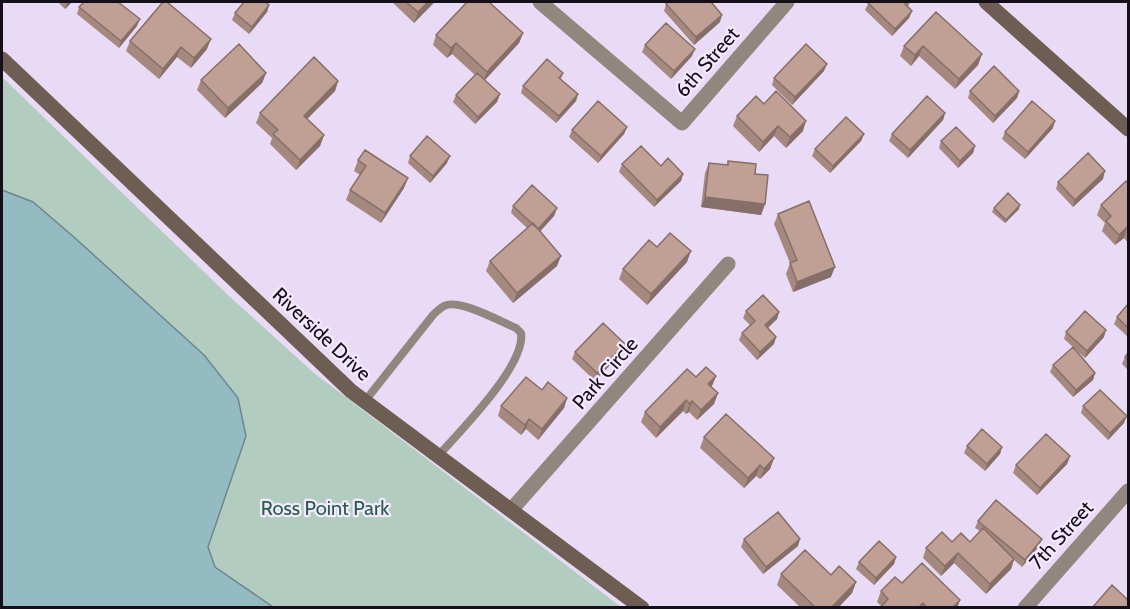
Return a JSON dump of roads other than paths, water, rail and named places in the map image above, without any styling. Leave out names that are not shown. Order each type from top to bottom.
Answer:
[{"type":"street","name":"6th Street","points":[[540,2],[682,123],[787,2]]},
{"type":"street","points":[[986,2],[1128,129]]},
{"type":"street","name":"Riverside Drive","points":[[2,60],[235,282],[365,401],[642,608]]},
{"type":"street","name":"Park Circle","points":[[512,509],[728,264]]},
{"type":"street","name":"7th Street","points":[[1025,608],[1128,491]]},
{"type":"lane","points":[[365,401],[433,315],[444,306],[452,304],[463,306],[516,328],[521,333],[520,349],[507,373],[439,455]]},
{"type":"park label","name":"Ross Point Park","points":[[325,508]]}]
